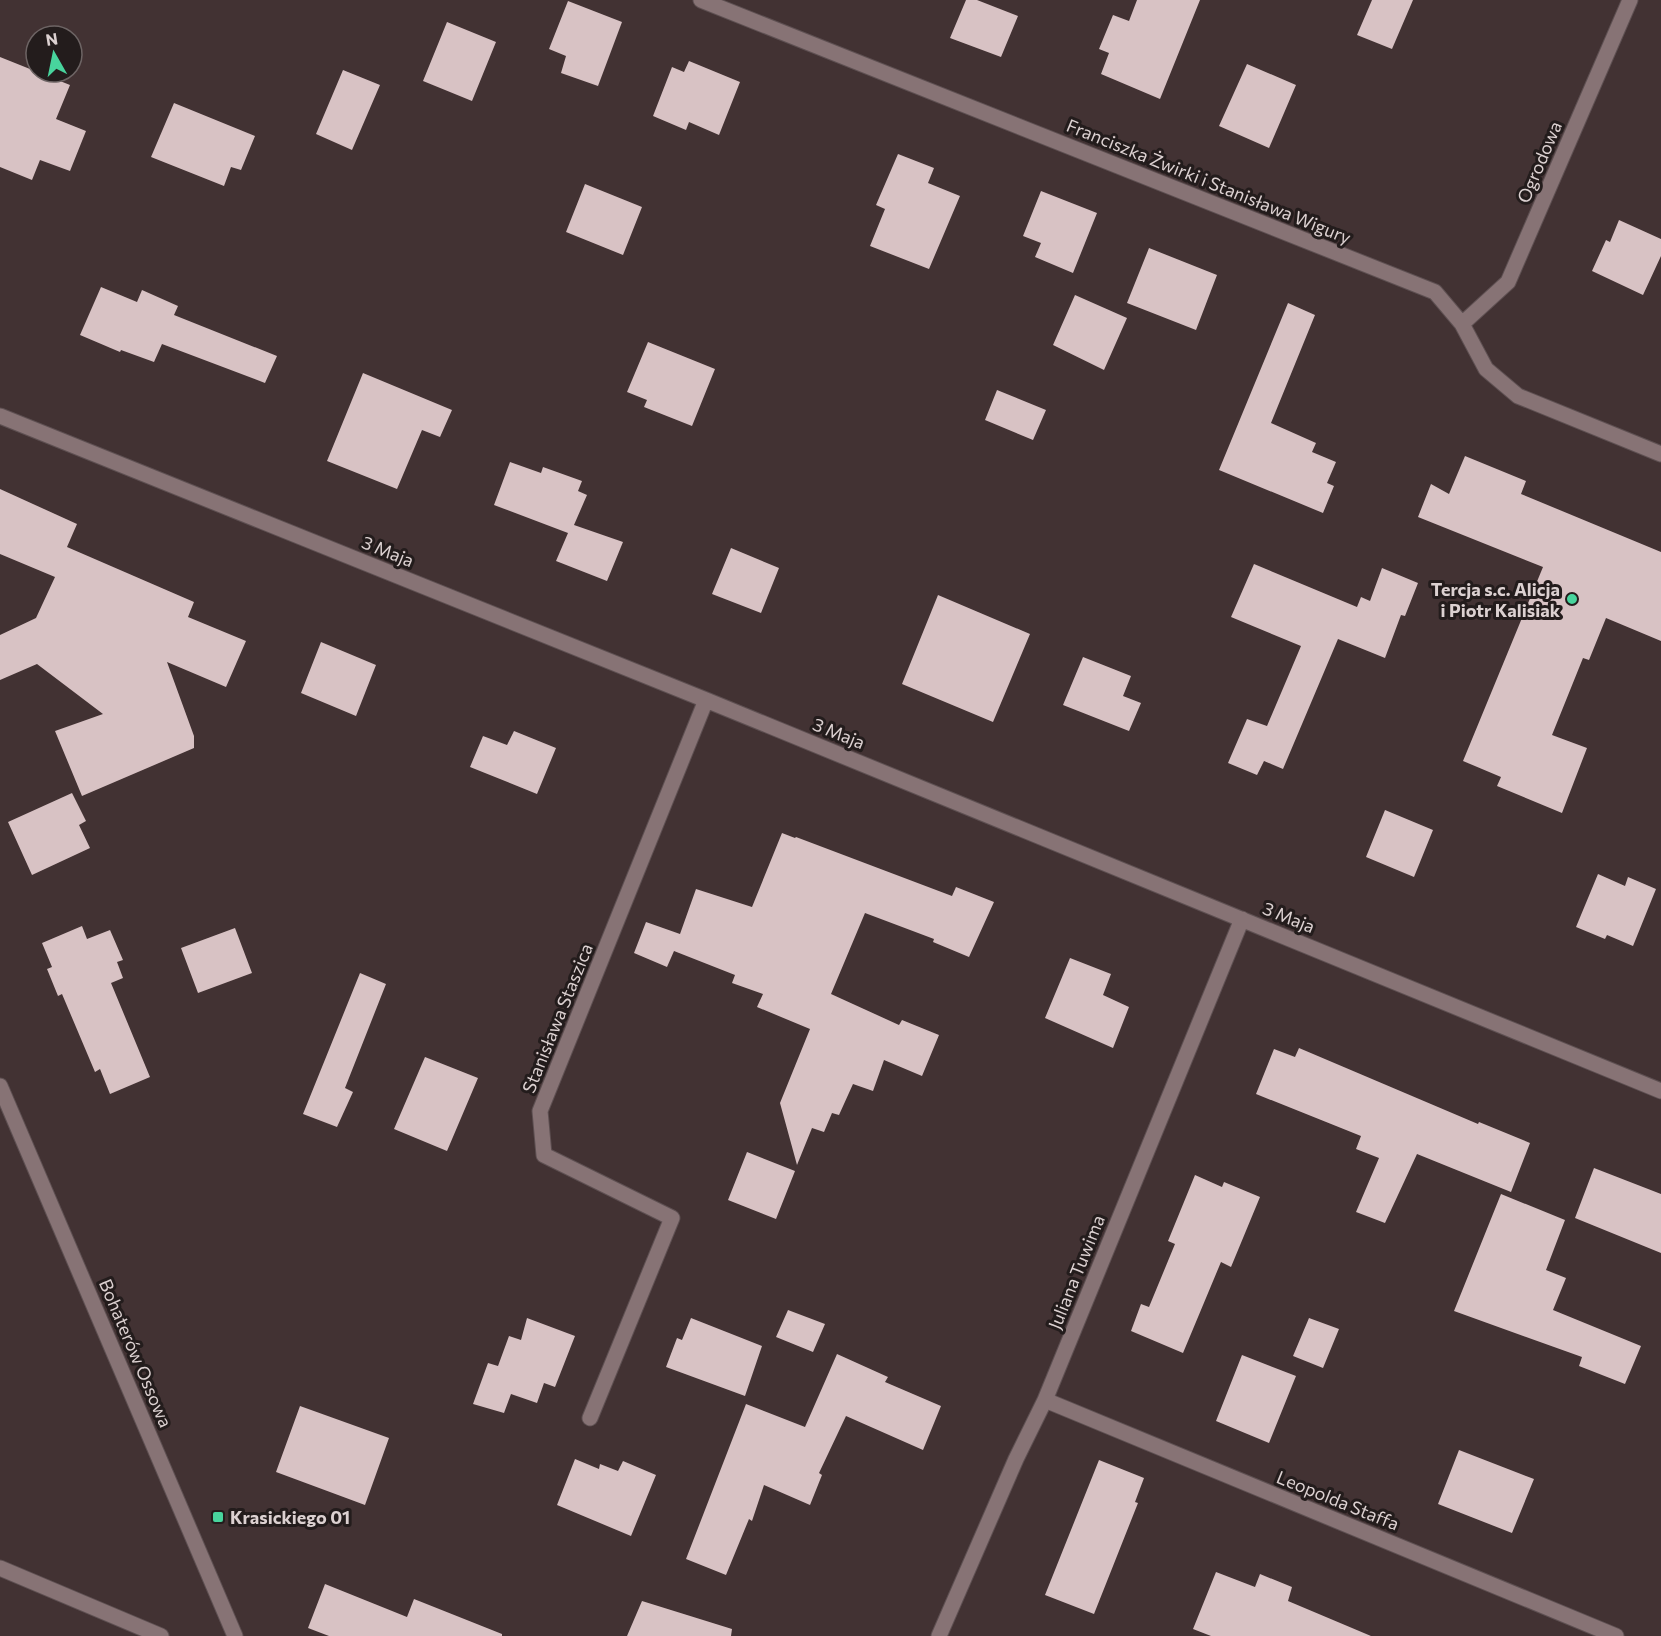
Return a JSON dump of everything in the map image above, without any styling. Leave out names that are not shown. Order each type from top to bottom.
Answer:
[{"type":"street","name":"Franciszka Żwirki i Stanisława Wigury","points":[[701,0],[1435,292],[1462,324],[1486,369],[1518,396],[1661,454]]},
{"type":"street","name":"Ogrodowa","points":[[1462,324],[1508,282],[1630,0]]},
{"type":"street","name":"3 Maja","points":[[0,416],[706,700],[1661,1091]]},
{"type":"street","name":"Stanisława Staszica","points":[[590,1418],[672,1218],[544,1155],[540,1111],[706,700]]},
{"type":"street","name":"Juliana Tuwima","points":[[939,1636],[1016,1459],[1045,1400],[1242,919]]},
{"type":"street","name":"Bohaterów Ossowa","points":[[0,1086],[235,1636]]},
{"type":"street","name":"Leopolda Staffa","points":[[1045,1400],[1616,1636]]},
{"type":"street","points":[[0,1569],[161,1636]]},
{"type":"building","points":[[966,0],[977,0],[1018,16],[1001,57],[950,38]]},
{"type":"building","points":[[1137,0],[1200,0],[1160,99],[1101,74],[1109,53],[1099,49],[1113,15],[1129,21]]},
{"type":"building","points":[[1372,0],[1413,0],[1392,49],[1357,35]]},
{"type":"building","points":[[568,1],[622,22],[598,86],[561,73],[566,56],[549,49]]},
{"type":"building","points":[[447,22],[496,42],[472,101],[423,81]]},
{"type":"building","points":[[0,57],[24,67],[24,84],[70,85],[56,119],[86,131],[70,171],[40,160],[32,180],[0,167]]},
{"type":"building","points":[[689,61],[740,82],[719,135],[689,122],[686,130],[653,116],[672,67],[684,72]]},
{"type":"building","points":[[1247,64],[1296,85],[1269,148],[1219,126]]},
{"type":"building","points":[[343,70],[380,85],[352,150],[316,134]]},
{"type":"building","points":[[174,103],[255,136],[241,170],[231,167],[224,186],[151,157]]},
{"type":"building","points":[[898,154],[934,168],[928,183],[960,196],[929,269],[870,246],[885,209],[876,205]]},
{"type":"building","points":[[585,184],[642,207],[623,255],[566,232]]},
{"type":"building","points":[[1041,191],[1097,213],[1073,273],[1035,257],[1041,243],[1023,236]]},
{"type":"building","points":[[1619,220],[1661,239],[1661,256],[1643,295],[1592,271],[1606,240],[1610,242]]},
{"type":"building","points":[[1149,248],[1217,275],[1196,330],[1127,303]]},
{"type":"building","points":[[101,287],[137,302],[142,290],[178,306],[174,315],[277,356],[265,383],[162,344],[154,362],[121,350],[120,352],[80,335]]},
{"type":"building","points":[[1075,295],[1127,318],[1104,370],[1053,345]]},
{"type":"building","points":[[1288,303],[1315,315],[1271,423],[1316,443],[1312,452],[1336,462],[1327,483],[1334,486],[1323,513],[1219,470]]},
{"type":"building","points":[[648,342],[715,369],[692,426],[644,407],[647,400],[627,392]]},
{"type":"building","points":[[363,373],[452,410],[440,437],[422,430],[397,489],[327,461]]},
{"type":"building","points":[[997,390],[1046,410],[1033,440],[985,420]]},
{"type":"building","points":[[1465,456],[1526,481],[1521,494],[1661,552],[1661,641],[1606,618],[1589,660],[1583,658],[1552,735],[1587,748],[1562,813],[1497,786],[1501,777],[1463,761],[1543,567],[1418,517],[1431,484],[1449,494]]},
{"type":"building","points":[[510,462],[541,473],[543,467],[582,481],[578,491],[587,495],[574,525],[623,542],[607,581],[556,561],[568,533],[494,505]]},
{"type":"building","points":[[0,489],[77,524],[67,547],[194,602],[188,617],[246,641],[226,687],[167,662],[194,736],[194,748],[82,796],[55,731],[103,714],[37,664],[0,680],[0,635],[36,618],[55,577],[0,554]]},
{"type":"building","points":[[731,548],[779,568],[761,613],[712,594]]},
{"type":"building","points":[[1254,564],[1357,607],[1361,597],[1370,601],[1382,568],[1418,583],[1405,616],[1401,615],[1385,658],[1338,639],[1283,769],[1264,761],[1257,775],[1228,763],[1247,719],[1267,726],[1301,646],[1231,617]]},
{"type":"building","points":[[938,595],[1030,634],[993,722],[902,684]]},
{"type":"building","points":[[321,642],[376,665],[356,716],[301,693]]},
{"type":"building","points":[[1083,657],[1131,676],[1123,696],[1141,703],[1129,731],[1063,705]]},
{"type":"building","points":[[514,731],[556,748],[537,794],[470,767],[483,736],[507,745]]},
{"type":"building","points":[[72,793],[86,821],[79,825],[90,848],[32,875],[8,822]]},
{"type":"building","points":[[1385,810],[1433,830],[1414,877],[1366,857]]},
{"type":"building","points":[[782,833],[952,896],[956,887],[994,902],[969,957],[933,942],[934,939],[865,913],[831,994],[899,1025],[902,1020],[939,1035],[922,1076],[884,1060],[873,1091],[853,1084],[839,1115],[832,1113],[824,1132],[812,1128],[797,1165],[780,1103],[810,1029],[757,1007],[763,994],[732,983],[735,975],[674,951],[667,967],[634,953],[646,922],[680,934],[696,889],[752,907]]},
{"type":"building","points":[[1598,874],[1625,886],[1628,877],[1656,889],[1633,946],[1607,935],[1605,939],[1576,927]]},
{"type":"building","points":[[82,926],[87,939],[110,930],[123,960],[117,962],[123,978],[111,983],[150,1077],[110,1094],[100,1069],[95,1072],[62,994],[58,996],[47,969],[52,967],[42,943]]},
{"type":"building","points":[[235,928],[252,973],[198,993],[181,948]]},
{"type":"building","points":[[1070,958],[1111,974],[1103,995],[1129,1007],[1113,1048],[1045,1018]]},
{"type":"building","points":[[360,973],[386,984],[345,1088],[353,1092],[337,1127],[303,1114]]},
{"type":"building","points":[[1299,1048],[1478,1124],[1479,1122],[1530,1143],[1511,1192],[1417,1154],[1385,1223],[1356,1212],[1379,1158],[1356,1149],[1361,1136],[1256,1094],[1274,1049],[1295,1057]]},
{"type":"building","points":[[425,1057],[478,1078],[447,1151],[394,1129]]},
{"type":"building","points":[[747,1152],[795,1171],[776,1219],[728,1200]]},
{"type":"building","points":[[1594,1168],[1661,1194],[1661,1253],[1575,1218]]},
{"type":"building","points":[[1195,1175],[1222,1187],[1224,1182],[1260,1197],[1231,1267],[1221,1262],[1183,1353],[1131,1331],[1141,1304],[1149,1307],[1175,1244],[1168,1241]]},
{"type":"building","points":[[1501,1194],[1565,1220],[1546,1270],[1566,1278],[1553,1310],[1641,1346],[1625,1384],[1579,1366],[1582,1357],[1454,1311]]},
{"type":"building","points":[[788,1310],[825,1324],[813,1352],[776,1337]]},
{"type":"building","points":[[527,1318],[575,1336],[555,1387],[544,1383],[537,1403],[511,1394],[504,1413],[473,1404],[488,1363],[498,1366],[509,1336],[521,1340]]},
{"type":"building","points":[[691,1318],[762,1346],[745,1396],[666,1367],[677,1338],[682,1340]]},
{"type":"building","points":[[1309,1318],[1339,1329],[1323,1368],[1293,1356]]},
{"type":"building","points":[[837,1354],[888,1377],[885,1382],[941,1406],[923,1450],[846,1416],[819,1473],[822,1475],[810,1505],[764,1485],[752,1521],[749,1519],[726,1575],[686,1559],[746,1404],[805,1427]]},
{"type":"building","points":[[1242,1355],[1296,1376],[1269,1443],[1216,1421]]},
{"type":"building","points":[[300,1406],[389,1438],[365,1505],[276,1472]]},
{"type":"building","points":[[1459,1450],[1534,1479],[1512,1533],[1438,1504]]},
{"type":"building","points":[[575,1459],[599,1469],[600,1464],[618,1471],[623,1461],[656,1475],[631,1536],[557,1505]]},
{"type":"building","points":[[1099,1460],[1144,1478],[1135,1502],[1138,1503],[1094,1614],[1045,1595]]},
{"type":"building","points":[[1216,1572],[1255,1587],[1260,1574],[1292,1587],[1288,1601],[1371,1636],[1211,1636],[1193,1629]]},
{"type":"building","points":[[325,1584],[407,1617],[414,1599],[502,1634],[502,1636],[329,1636],[308,1628]]},
{"type":"building","points":[[642,1601],[732,1629],[731,1636],[627,1636]]},
{"type":"place","name":"Tercja s.c. Alicja i Piotr Kalisiak","points":[[1572,599]]},
{"type":"place","name":"Krasickiego 01","points":[[218,1517]]}]
